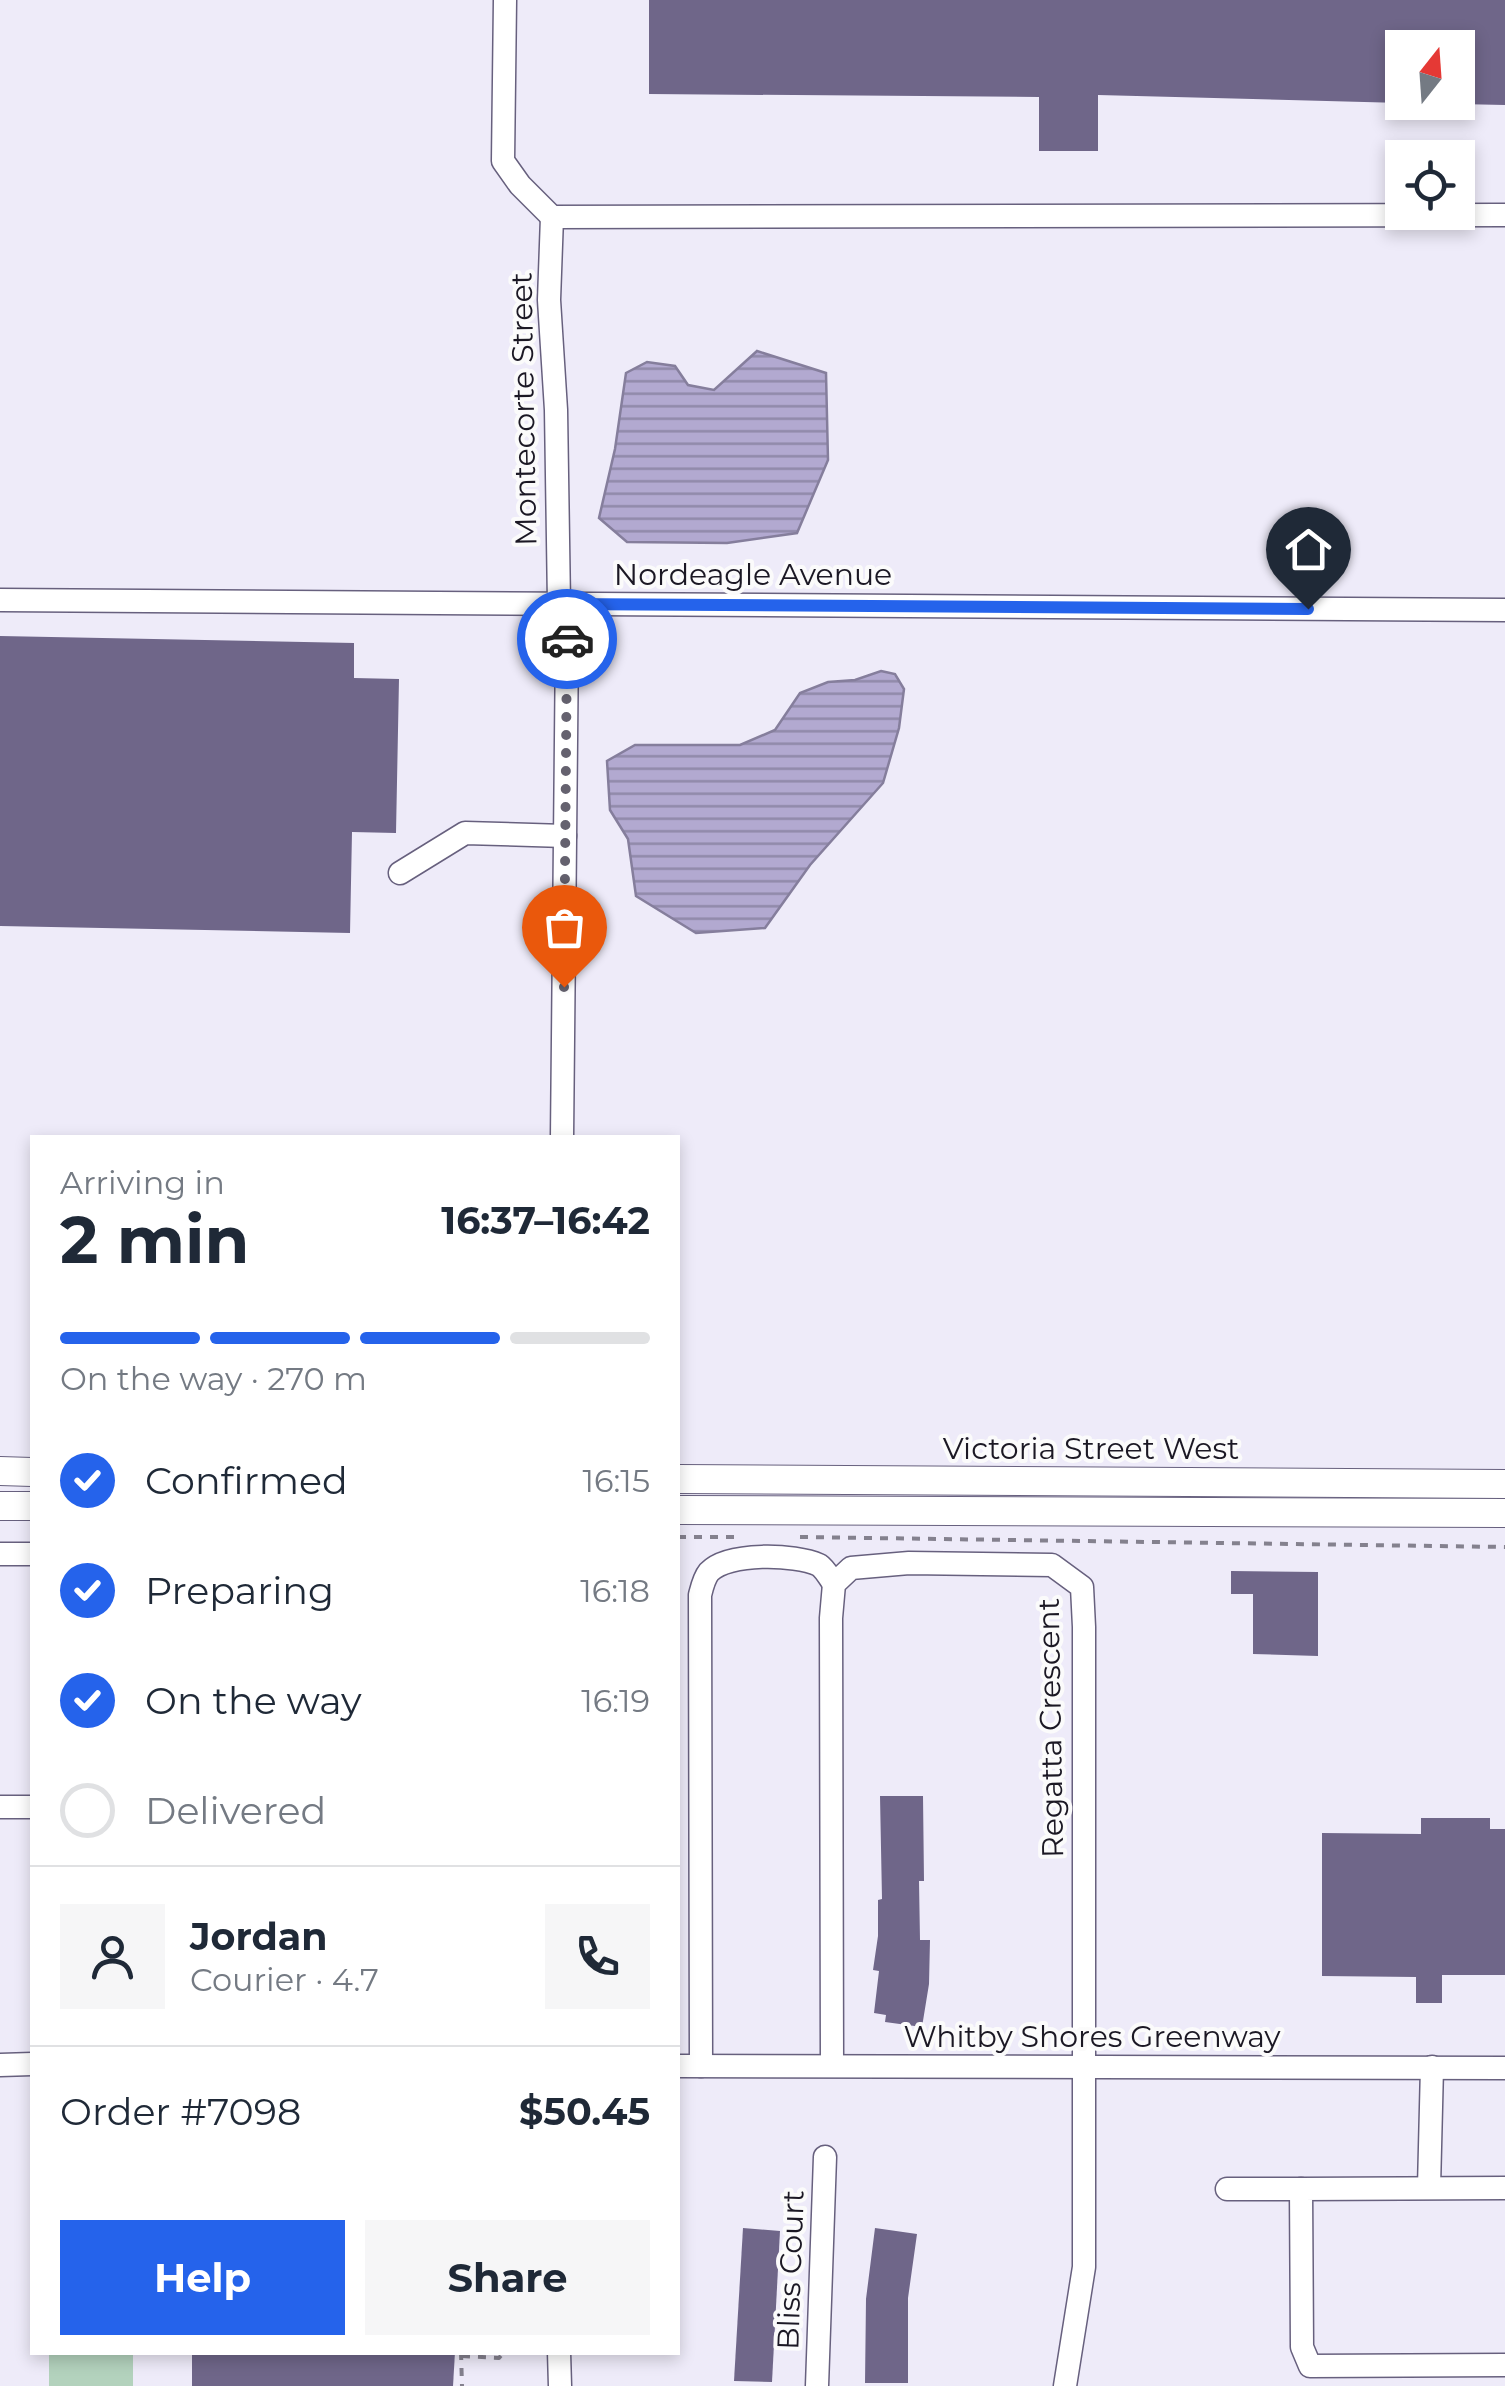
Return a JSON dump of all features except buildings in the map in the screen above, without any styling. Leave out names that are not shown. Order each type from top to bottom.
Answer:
[{"type":"main road","points":[[680,1469],[757,1480]]},
{"type":"main road","points":[[0,1471],[30,1472]]},
{"type":"main road","name":"Victoria Street West","points":[[680,1479],[1505,1484]]},
{"type":"main road","points":[[0,1506],[30,1506]]},
{"type":"main road","name":"Victoria Street West","points":[[680,1510],[1505,1513]]},
{"type":"street","points":[[505,0],[503,161],[552,218],[1505,215]]},
{"type":"street","name":"Montecorte Street","points":[[552,218],[548,300],[556,410],[559,604],[567,642],[562,1135]]},
{"type":"street","name":"Nordeagle Avenue","points":[[0,600],[1505,610]]},
{"type":"street","points":[[400,873],[464,833],[565,836]]},
{"type":"street","points":[[0,1554],[30,1554]]},
{"type":"street","points":[[689,2066],[700,1595],[706,1574],[722,1562],[748,1557],[800,1560],[822,1566],[834,1584],[832,2065]]},
{"type":"street","name":"Regatta Crescent","points":[[834,1584],[850,1568],[908,1563],[1052,1565],[1082,1587],[1084,2067]]},
{"type":"street","points":[[0,1807],[30,1807]]},
{"type":"street","points":[[0,2064],[30,2064]]},
{"type":"street","name":"Whitby Shores Greenway","points":[[689,2066],[1505,2068]]},
{"type":"street","points":[[1065,2386],[1084,2267],[1084,2067]]},
{"type":"street","points":[[1429,2188],[1432,2067]]},
{"type":"street","name":"Bliss Court","points":[[817,2386],[824,2157]]},
{"type":"street","points":[[1227,2188],[1505,2188]]},
{"type":"street","points":[[1302,2189],[1302,2347],[1310,2366],[1505,2365]]},
{"type":"street","points":[[560,2355],[560,2386]]},
{"type":"path","points":[[680,1537],[753,1537]]},
{"type":"path","points":[[791,1537],[1505,1547]]},
{"type":"path","points":[[462,2355],[462,2386]]},
{"type":"path","points":[[471,2355],[502,2355]]},
{"type":"green space","points":[[49,2355],[133,2355],[133,2386],[49,2386]]},
{"type":"shaded area","points":[[757,351],[826,373],[828,460],[797,533],[727,543],[627,542],[599,518],[615,449],[626,373],[647,362],[675,366],[688,385],[714,390]]},
{"type":"shaded area","points":[[881,671],[895,674],[904,689],[899,728],[883,783],[810,865],[765,928],[696,933],[636,896],[628,839],[610,810],[607,761],[635,745],[740,745],[775,730],[800,693],[828,682],[855,680]]},
{"type":"way so far","points":[[564,987],[567,639]]},
{"type":"route","points":[[567,639],[559,604],[1308,609]]}]
